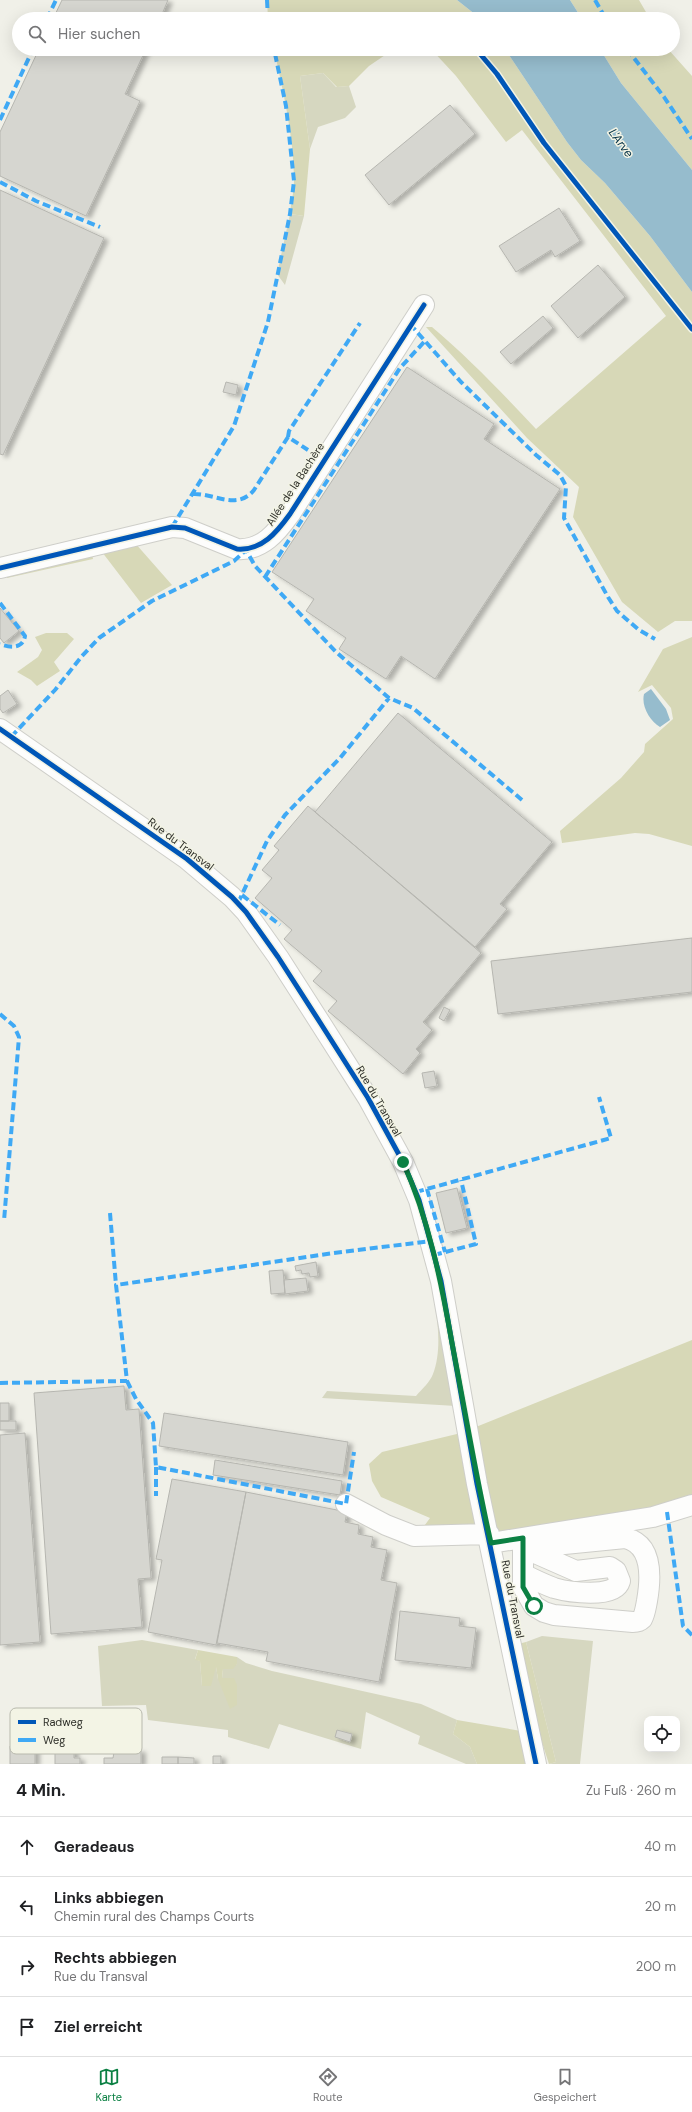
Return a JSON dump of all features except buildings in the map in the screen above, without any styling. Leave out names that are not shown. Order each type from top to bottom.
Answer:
[{"type":"street","name":"Allée de la Bachère","points":[[0,568],[172,527],[185,528],[237,549],[246,550],[262,544],[275,533],[290,514],[424,305]]},
{"type":"street","name":"Rue du Transval","points":[[1,733],[187,859],[232,897],[246,912],[278,956],[368,1098],[410,1178],[431,1241],[441,1281],[477,1484],[490,1538],[496,1600],[536,1764]]},
{"type":"street","points":[[346,1504],[386,1525],[414,1536],[490,1538],[523,1543],[628,1539],[637,1543],[644,1550],[650,1581],[644,1614],[640,1620],[633,1622],[554,1615],[544,1612],[534,1606],[526,1595],[523,1587],[523,1543]]},
{"type":"street","points":[[523,1543],[653,1517],[692,1505]]},
{"type":"street","points":[[523,1543],[576,1571],[610,1567],[616,1571],[620,1581],[617,1587],[611,1590],[582,1592],[555,1588],[523,1574]]},
{"type":"green space","points":[[267,0],[457,0],[472,12],[268,12]]},
{"type":"green space","points":[[570,0],[639,0],[646,12],[578,12]]},
{"type":"green space","points":[[275,56],[384,56],[369,66],[349,86],[337,87],[323,73],[300,76],[310,149],[304,216],[290,214],[294,184],[294,164],[287,114]]},
{"type":"green space","points":[[437,56],[510,56],[567,142],[581,160],[605,183],[650,236],[692,292],[692,621],[675,621],[658,632],[622,602],[573,517],[579,487],[527,438],[426,327],[432,327],[459,351],[536,429],[666,316],[522,130],[506,142],[456,76]]},
{"type":"green space","points":[[604,56],[674,56],[692,76],[692,170],[621,83]]},
{"type":"green space","points":[[323,73],[336,87],[349,86],[356,107],[345,118],[318,127],[310,149],[300,76]]},
{"type":"green space","points":[[290,214],[304,216],[285,285],[277,274]]},
{"type":"green space","points":[[135,543],[172,585],[141,603],[102,552]]},
{"type":"green space","points":[[92,554],[93,559],[7,578],[7,572]]},
{"type":"green space","points":[[46,633],[67,633],[74,639],[54,662],[60,671],[37,686],[31,680],[17,672],[38,657],[42,650],[35,637]]},
{"type":"green space","points":[[692,637],[692,846],[649,834],[635,833],[562,843],[560,831],[621,778],[644,752],[645,744],[673,719],[671,708],[652,685],[638,692],[663,649]]},
{"type":"green space","points":[[422,1246],[428,1251],[456,1406],[322,1398],[327,1391],[416,1396],[430,1380],[437,1359],[438,1327],[433,1293]]},
{"type":"green space","points":[[692,1340],[692,1499],[667,1506],[514,1533],[480,1529],[422,1529],[430,1518],[381,1497],[372,1481],[369,1464],[382,1452],[461,1433]]},
{"type":"green space","points":[[542,1636],[593,1641],[580,1764],[549,1764],[556,1762],[526,1642]]},
{"type":"green space","points":[[142,1640],[198,1650],[195,1659],[200,1661],[202,1686],[216,1666],[218,1679],[234,1678],[222,1678],[223,1669],[237,1664],[237,1657],[246,1663],[272,1671],[421,1704],[457,1720],[453,1734],[470,1747],[477,1764],[466,1764],[418,1744],[420,1736],[366,1712],[361,1749],[279,1724],[269,1749],[228,1737],[228,1730],[148,1720],[146,1705],[102,1706],[98,1646]]},
{"type":"green space","points":[[526,1642],[556,1762],[549,1764],[532,1712],[518,1644]]},
{"type":"green space","points":[[198,1650],[237,1657],[237,1664],[233,1669],[223,1669],[222,1678],[234,1678],[237,1685],[237,1705],[230,1709],[218,1679],[216,1667],[211,1686],[202,1686],[200,1661],[195,1660]]},
{"type":"green space","points":[[457,1720],[521,1731],[529,1764],[477,1764],[470,1747],[453,1734]]},
{"type":"water","points":[[457,0],[570,0],[578,12],[472,12]]},
{"type":"water","name":"L'Arve","points":[[510,56],[604,56],[621,83],[692,170],[692,292],[650,236],[605,183],[581,160],[567,142]]},
{"type":"water","points":[[651,689],[666,709],[670,720],[660,727],[653,721],[645,708],[643,699],[644,694]]},
{"type":"marked path","points":[[50,12],[56,0]]},
{"type":"marked path","points":[[267,0],[268,12]]},
{"type":"marked path","points":[[595,0],[602,12]]},
{"type":"marked path","points":[[0,120],[30,56]]},
{"type":"marked path","points":[[172,527],[234,426],[268,322],[290,214],[294,181],[286,106],[275,56]]},
{"type":"marked path","points":[[632,56],[664,97],[692,139]]},
{"type":"marked path","points":[[0,182],[36,201],[100,227]]},
{"type":"marked path","points":[[288,437],[289,431],[360,323]]},
{"type":"marked path","points":[[410,324],[461,382],[536,455],[560,475],[566,486],[564,518],[608,597],[617,611],[639,630],[655,639]]},
{"type":"marked path","points":[[265,577],[400,368],[425,341]]},
{"type":"marked path","points":[[193,494],[201,494],[225,500],[240,499],[247,496],[254,490],[288,437],[308,450]]},
{"type":"marked path","points":[[11,737],[55,690],[82,656],[99,638],[152,601],[234,561],[246,550],[255,566],[336,652],[389,698],[413,708],[522,800]]},
{"type":"marked path","points":[[0,603],[25,636],[22,643],[16,646],[12,647],[0,644]]},
{"type":"marked path","points":[[238,903],[267,841],[285,815],[340,758],[389,698]]},
{"type":"marked path","points":[[242,895],[280,925]]},
{"type":"marked path","points":[[0,1014],[14,1026],[19,1037],[4,1221]]},
{"type":"marked path","points":[[416,1192],[611,1138],[599,1097]]},
{"type":"marked path","points":[[434,1255],[476,1244],[461,1180]]},
{"type":"marked path","points":[[427,1189],[445,1252]]},
{"type":"marked path","points":[[110,1213],[116,1285]]},
{"type":"marked path","points":[[0,1383],[127,1381],[116,1285],[334,1253],[431,1241]]},
{"type":"marked path","points":[[127,1381],[136,1399],[153,1423],[156,1467],[346,1504],[354,1452]]},
{"type":"marked path","points":[[156,1467],[156,1496]]},
{"type":"marked path","points":[[667,1512],[683,1626],[692,1635]]},
{"type":"cycle path","points":[[482,56],[497,74],[544,143],[692,329]]},
{"type":"cycle path","points":[[0,568],[172,527],[185,528],[237,549],[246,549],[261,544],[274,534],[290,514],[424,305]]},
{"type":"cycle path","points":[[0,729],[187,859],[232,897],[246,912],[278,957],[368,1098],[403,1162],[419,1200],[441,1281],[477,1484],[536,1764]]},
{"type":"route","points":[[403,1162],[419,1200],[441,1281],[477,1484],[491,1543],[523,1538],[522,1583],[526,1595],[534,1606]]}]
